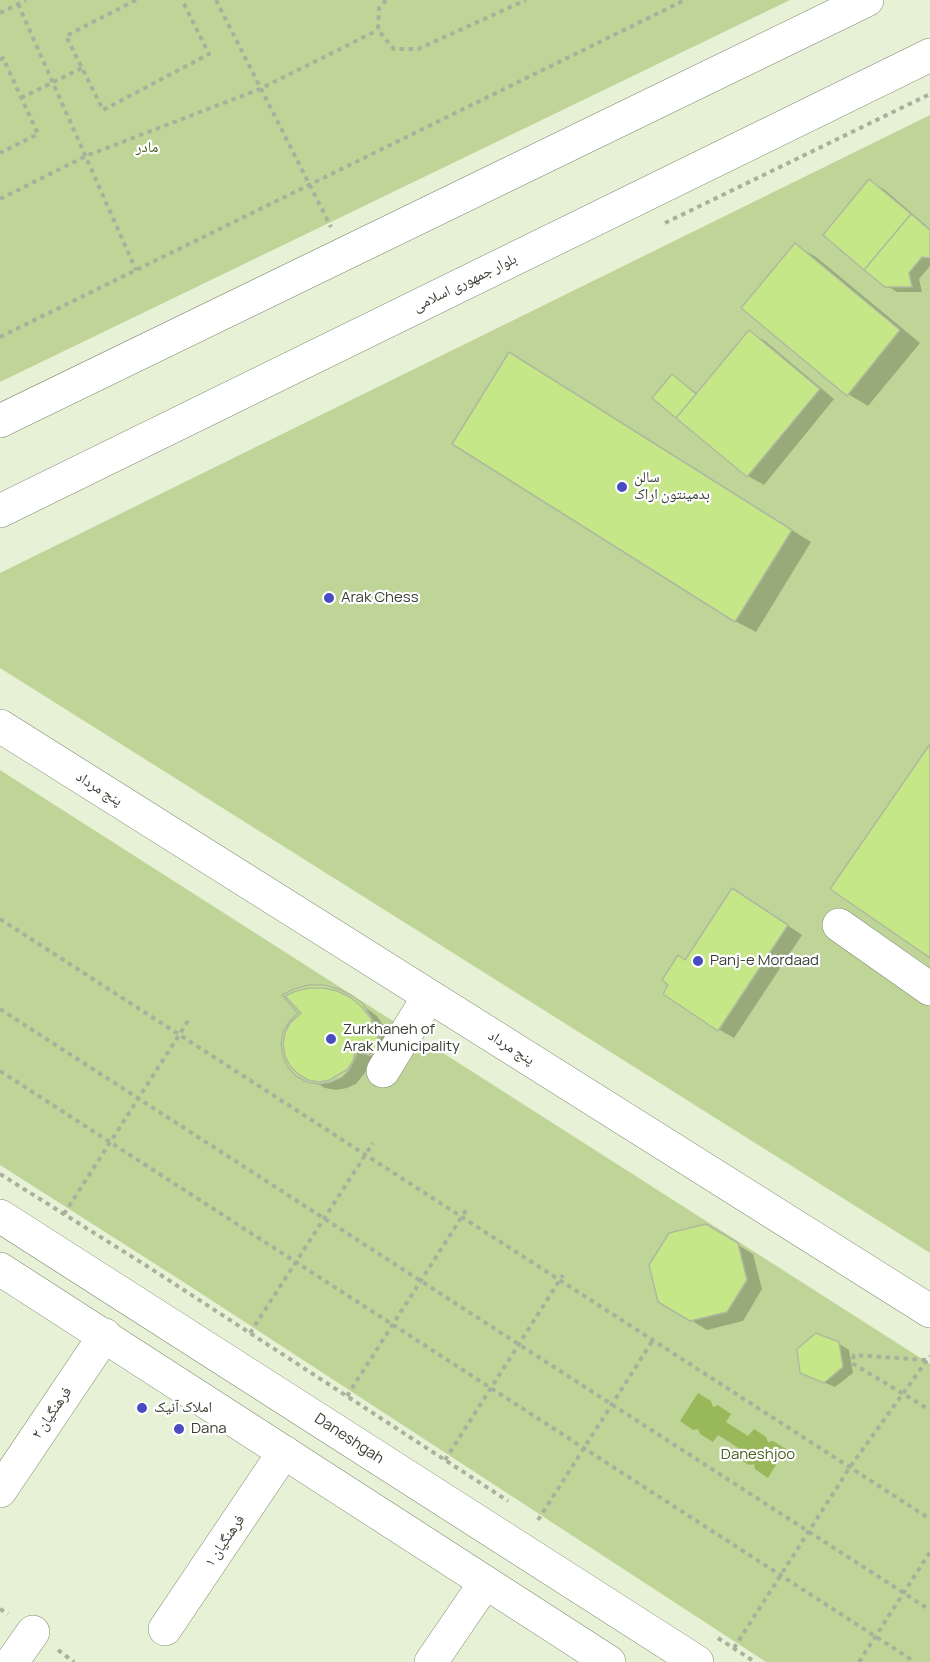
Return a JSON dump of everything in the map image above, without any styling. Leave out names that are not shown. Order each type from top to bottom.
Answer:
[{"type":"main road","points":[[0,421],[867,0]]},
{"type":"main road","name":"بلوار جمهوری اسلامی","points":[[0,511],[930,55]]},
{"type":"main road","name":"پنج مرداد","points":[[0,726],[930,1311]]},
{"type":"main road","points":[[838,925],[930,989]]},
{"type":"main road","points":[[383,1071],[429,996]]},
{"type":"main road","name":"Daneshgah","points":[[0,1216],[707,1649]]},
{"type":"main road","points":[[0,1269],[609,1662]]},
{"type":"main road","name":"فرهنگیان ۲","points":[[0,1491],[105,1335]]},
{"type":"main road","name":"فرهنگیان ۱","points":[[165,1629],[284,1452]]},
{"type":"main road","points":[[431,1662],[485,1582]]},
{"type":"main road","points":[[12,1662],[33,1632]]},
{"type":"path","points":[[0,13],[26,0]]},
{"type":"path","points":[[136,0],[66,36],[103,110],[209,54],[182,0]]},
{"type":"path","points":[[216,0],[345,253]]},
{"type":"path","points":[[386,0],[379,8],[378,30],[394,49],[418,49],[526,0]]},
{"type":"path","points":[[0,338],[685,0]]},
{"type":"path","points":[[18,4],[136,270]]},
{"type":"path","points":[[0,198],[86,156],[260,89],[378,30]]},
{"type":"path","points":[[0,60],[3,58],[38,134],[0,153]]},
{"type":"path","points":[[21,98],[82,68]]},
{"type":"path","points":[[0,919],[930,1519]]},
{"type":"path","points":[[0,1009],[930,1610]]},
{"type":"path","points":[[64,1214],[190,1018]]},
{"type":"path","points":[[0,1071],[915,1662]]},
{"type":"path","points":[[250,1333],[373,1143]]},
{"type":"path","points":[[0,1174],[510,1502]]},
{"type":"path","points":[[347,1396],[468,1207]]},
{"type":"path","points":[[445,1460],[563,1275]]},
{"type":"path","points":[[538,1520],[653,1340]]},
{"type":"path","points":[[927,1360],[854,1355],[852,1364],[930,1410]]},
{"type":"path","points":[[734,1648],[850,1467],[930,1356]]},
{"type":"path","points":[[528,1514],[548,1526]]},
{"type":"path","points":[[859,1662],[930,1552]]},
{"type":"path","points":[[707,1649],[734,1648],[755,1662]]},
{"type":"green space","name":"مادر","points":[[0,0],[790,0],[0,382]]},
{"type":"green space","name":"Panj-e Mordaad","points":[[930,115],[930,1253],[0,668],[0,573]]},
{"type":"green space","name":"Daneshjoo","points":[[0,770],[930,1364],[930,1662],[766,1662],[0,1165]]},
{"type":"shaded area","points":[[698,1393],[711,1401],[713,1407],[718,1405],[731,1414],[726,1422],[748,1436],[754,1429],[766,1437],[768,1442],[773,1441],[786,1449],[768,1478],[755,1469],[754,1464],[749,1465],[736,1457],[740,1449],[718,1435],[713,1442],[700,1434],[698,1429],[693,1430],[680,1421]]},
{"type":"building","points":[[869,179],[911,214],[864,270],[823,235]]},
{"type":"building","points":[[911,214],[930,230],[930,258],[922,257],[909,273],[912,287],[885,287],[864,270]]},
{"type":"building","points":[[795,243],[900,330],[847,396],[741,308]]},
{"type":"building","points":[[749,330],[820,389],[747,477],[676,418]]},
{"type":"building","name":"سالن بدمینتون اراک","points":[[509,352],[792,530],[735,622],[452,444]]},
{"type":"building","points":[[672,374],[696,394],[676,418],[652,398]]},
{"type":"building","points":[[930,744],[930,958],[830,889]]},
{"type":"building","points":[[732,888],[788,925],[718,1031],[663,994],[668,985],[662,980],[678,955],[685,960]]},
{"type":"building","points":[[309,985],[324,985],[351,995],[363,1004],[378,1029],[381,1059],[358,1052],[349,1070],[342,1077],[331,1082],[319,1084],[307,1082],[296,1076],[288,1067],[281,1044],[283,1032],[289,1022],[298,1013],[282,995]],"holes":[[[309,988],[324,988],[350,997],[361,1006],[370,1017],[379,1044],[378,1056],[356,1049],[348,1069],[330,1080],[319,1082],[308,1080],[298,1074],[290,1066],[285,1056],[283,1044],[285,1033],[290,1023],[301,1013],[285,996]]]},
{"type":"building","name":"Zurkhaneh of Arak Municipality","points":[[309,988],[337,991],[350,997],[361,1006],[370,1017],[376,1030],[379,1044],[378,1056],[356,1049],[348,1069],[330,1080],[319,1082],[308,1080],[298,1074],[290,1066],[285,1056],[283,1044],[290,1023],[301,1013],[285,996]]},
{"type":"building","points":[[706,1224],[738,1243],[747,1280],[727,1312],[690,1321],[658,1302],[649,1265],[669,1233]]},
{"type":"building","points":[[816,1333],[839,1342],[843,1367],[824,1383],[800,1373],[797,1349]]},
{"type":"place","name":"سالن بدمینتون اراک","points":[[622,487]]},
{"type":"place","name":"Arak Chess","points":[[329,598]]},
{"type":"place","name":"Panj-e Mordaad","points":[[698,961]]},
{"type":"place","name":"Zurkhaneh of Arak Municipality","points":[[331,1039]]},
{"type":"place","name":"املاک آنیک","points":[[142,1408]]},
{"type":"place","name":"Dana","points":[[179,1429]]}]
